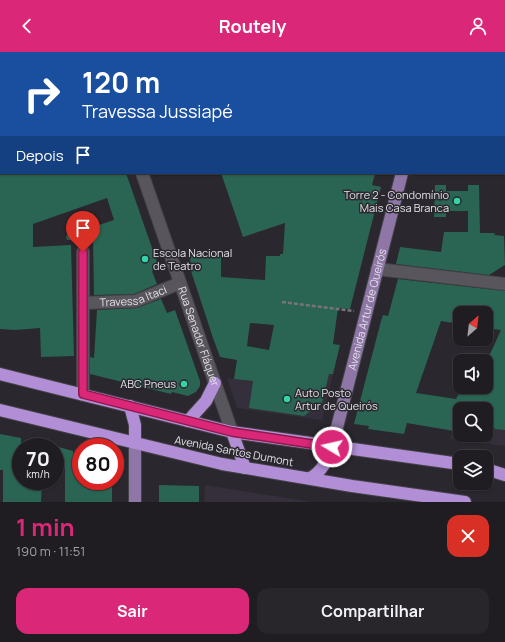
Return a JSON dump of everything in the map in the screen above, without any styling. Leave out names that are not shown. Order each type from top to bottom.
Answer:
[{"type":"highway","name":"Avenida Santos Dumont","points":[[0,374],[232,432],[453,463]]},
{"type":"highway","points":[[188,421],[206,401],[215,383]]},
{"type":"highway","points":[[130,406],[135,425],[135,443]]},
{"type":"highway","name":"Avenida Santos Dumont","points":[[0,410],[245,468],[352,486],[465,502]]},
{"type":"highway","points":[[232,432],[245,468]]},
{"type":"highway","points":[[310,478],[317,475],[326,463],[332,447]]},
{"type":"highway","points":[[493,468],[505,468]]},
{"type":"highway","points":[[493,471],[505,475]]},
{"type":"main road","name":"Avenida Artur de Queirós","points":[[332,447],[402,174]]},
{"type":"main road","points":[[135,443],[135,502]]},
{"type":"street","name":"Rua Senador Fláquer","points":[[142,174],[232,432]]},
{"type":"street","points":[[83,252],[83,394]]},
{"type":"street","points":[[377,269],[505,284]]},
{"type":"street","name":"Travessa Itaci","points":[[84,303],[136,301],[180,283]]},
{"type":"path","points":[[282,302],[366,312]]},
{"type":"shaded area","points":[[505,322],[505,446],[474,442],[493,442],[493,402],[486,402],[486,394],[493,394],[493,354],[490,354]]},
{"type":"shaded area","points":[[280,368],[333,374],[322,420],[237,408],[227,378],[280,385]]},
{"type":"shaded area","points":[[453,433],[453,439],[450,439]]},
{"type":"shaded area","points":[[205,485],[311,502],[204,502]]},
{"type":"building","points":[[0,174],[126,174],[159,268],[152,271],[157,284],[134,294],[94,295],[93,238],[67,240],[66,236],[114,220],[107,198],[33,224],[33,247],[71,245],[74,356],[41,357],[40,328],[15,330],[0,329]]},
{"type":"building","points":[[221,174],[375,174],[372,185],[381,187],[350,309],[338,308],[333,344],[340,345],[333,374],[329,374],[322,403],[304,416],[249,408],[253,381],[234,379],[237,360],[220,357],[191,271],[190,256],[221,255],[221,277],[265,280],[266,256],[280,256],[280,254],[283,254],[285,223],[243,237]],"holes":[[[250,323],[274,325],[269,350],[247,346]]]},
{"type":"building","points":[[435,185],[446,185],[446,191],[468,191],[468,185],[479,185],[480,233],[495,233],[494,235],[504,236],[505,265],[489,275],[396,264],[400,247],[441,252],[444,232],[468,232],[468,211],[446,211],[446,217],[434,217]]},
{"type":"building","points":[[398,279],[505,291],[505,430],[495,429],[493,424],[493,402],[453,402],[453,431],[407,423],[404,434],[368,429],[369,426],[354,424],[383,315],[388,316]]},
{"type":"building","points":[[161,299],[167,313],[175,310],[200,381],[200,386],[196,392],[188,396],[172,392],[171,394],[90,374],[90,357],[94,358],[97,310],[137,308]]},
{"type":"building","points":[[0,434],[21,438],[12,438],[12,490],[42,490],[41,502],[3,502],[3,470],[0,470]]},
{"type":"building","points":[[64,448],[72,451],[72,490],[112,490],[112,502],[65,502]]},
{"type":"building","points":[[159,485],[199,486],[199,502],[159,502]]},
{"type":"place","name":"Torre 2 - Condomínio Mais Casa Branca","points":[[457,201]]},
{"type":"place","name":"Escola Nacional de Teatro","points":[[145,259]]},
{"type":"place","name":"ABC Pneus","points":[[184,384]]},
{"type":"place","name":"Auto Posto Artur de Queirós","points":[[287,399]]},
{"type":"route","points":[[83,252],[83,394],[232,432],[332,447]]}]
